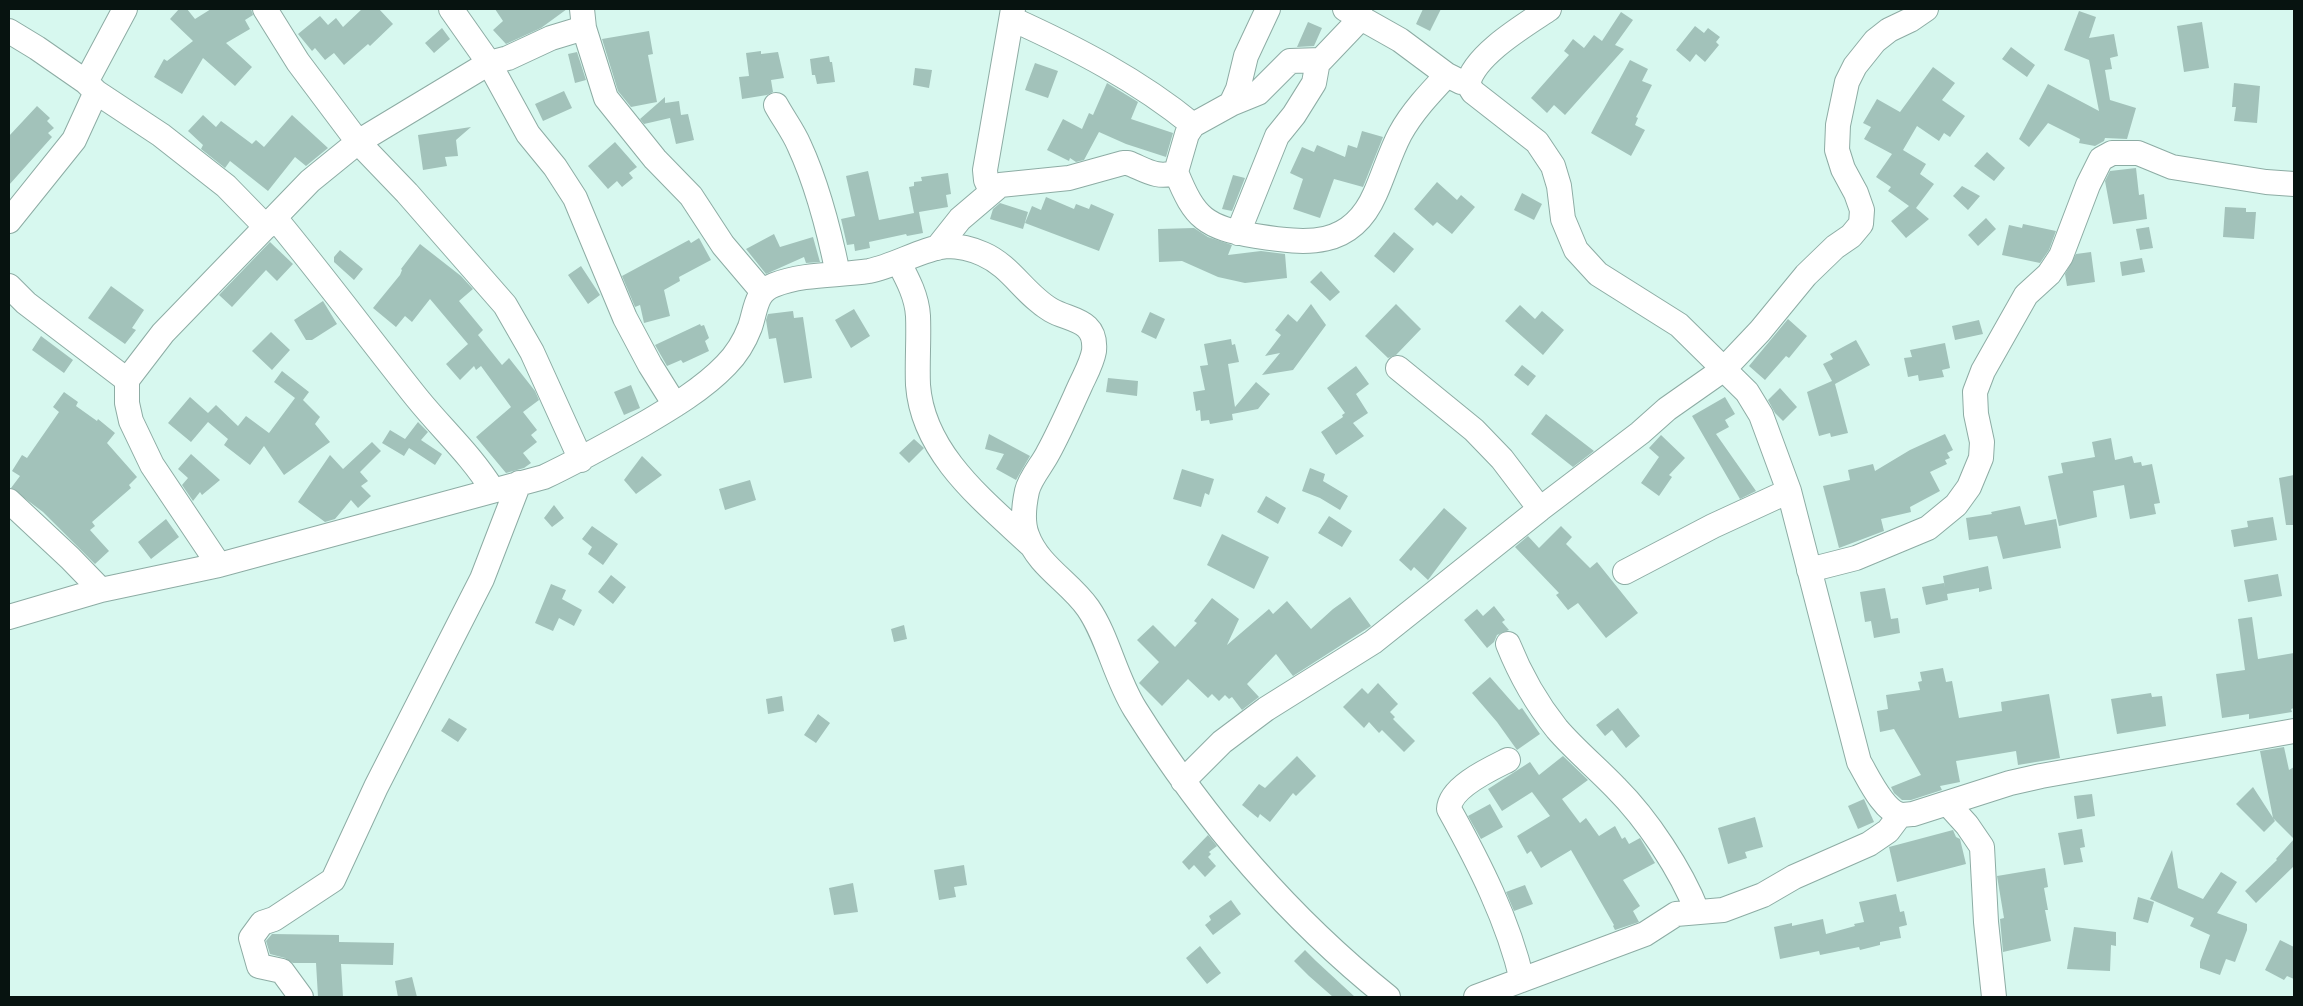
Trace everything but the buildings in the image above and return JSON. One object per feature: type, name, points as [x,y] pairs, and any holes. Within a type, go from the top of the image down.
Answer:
[{"type":"street","points":[[9,221],[74,140],[91,87],[125,9]]},
{"type":"street","points":[[265,9],[298,62],[358,142],[505,305],[532,352],[581,460]]},
{"type":"street","points":[[451,9],[488,63],[528,134],[555,167],[575,198],[625,318],[675,405]]},
{"type":"street","points":[[1231,104],[1238,89],[1246,56],[1268,9]]},
{"type":"street","points":[[1318,61],[1290,61],[1258,93],[1231,104],[1193,125],[1187,134],[1176,172],[1188,201],[1198,214],[1215,226],[1238,233],[1285,241],[1333,237],[1352,228],[1363,216],[1375,196],[1400,134],[1418,107],[1458,79],[1471,76],[1482,60],[1511,34],[1549,9]]},
{"type":"street","points":[[1183,781],[1222,742],[1266,709],[1373,642],[1540,508],[1640,433],[1667,409],[1724,369],[1760,331],[1806,275],[1835,247],[1851,236],[1861,224],[1862,210],[1856,193],[1843,169],[1837,150],[1838,125],[1847,82],[1855,66],[1875,40],[1926,9]]},
{"type":"street","points":[[1238,233],[1277,136],[1300,107],[1314,83],[1318,61],[1353,13],[1400,40],[1458,79],[1537,142],[1553,166],[1559,186],[1563,219],[1576,250],[1598,274],[1679,325],[1747,392],[1761,415],[1789,491],[1859,762],[1878,796],[1891,810],[1900,815],[1913,814],[2010,783],[2042,776],[2294,731]]},
{"type":"street","points":[[991,191],[986,180],[985,170],[1012,14],[1091,56],[1167,104],[1193,125]]},
{"type":"street","points":[[219,565],[152,465],[131,421],[127,403],[127,380],[162,333],[310,181],[358,142],[488,63],[508,58],[551,38],[583,18],[606,98],[654,159],[691,196],[723,245],[762,291]]},
{"type":"street","points":[[9,31],[160,135],[270,222],[329,283],[419,400],[479,467],[492,490]]},
{"type":"street","points":[[776,105],[798,144],[816,188],[831,240],[838,274]]},
{"type":"street","points":[[1809,570],[1856,558],[1928,528],[1956,505],[1969,486],[1981,458],[1982,442],[1976,414],[1976,392],[1983,371],[2026,295],[2049,274],[2061,256],[2088,185],[2102,159],[2112,153],[2138,153],[2172,167],[2266,182],[2294,184]]},
{"type":"street","points":[[937,248],[960,219],[1000,185],[1069,178],[1128,163],[1156,175],[1168,176],[1176,172]]},
{"type":"street","points":[[9,617],[101,590],[219,565],[544,477],[581,460],[675,405],[728,364],[749,330],[756,303],[762,291],[771,286],[809,275],[870,270],[900,263],[937,248],[962,247],[982,253],[998,262],[1038,302],[1055,312],[1086,325],[1093,337],[1094,352],[1088,370],[1047,454],[1027,488],[1024,513],[1025,530],[1032,547]]},
{"type":"street","points":[[900,263],[914,298],[918,316],[918,387],[925,414],[938,447],[956,472],[1032,547],[1055,573],[1075,590],[1096,620],[1118,680],[1183,781],[1230,841],[1343,960],[1388,997]]},
{"type":"street","points":[[9,286],[26,303],[127,380]]},
{"type":"street","points":[[1398,368],[1474,430],[1502,459],[1540,508]]},
{"type":"street","points":[[301,997],[282,970],[259,966],[251,938],[262,923],[282,914],[333,880],[376,786],[482,579],[519,484]]},
{"type":"street","points":[[1624,572],[1713,526],[1789,491]]},
{"type":"street","points":[[9,500],[101,590]]},
{"type":"street","points":[[1508,644],[1518,669],[1541,707],[1571,744],[1633,806],[1672,863],[1688,890],[1697,911]]},
{"type":"street","points":[[1508,760],[1484,772],[1454,794],[1449,802],[1449,809],[1503,918],[1515,950],[1522,980]]},
{"type":"street","points":[[1948,804],[1982,847],[1986,922],[1994,997]]},
{"type":"street","points":[[1476,997],[1645,934],[1676,914],[1722,910],[1763,895],[1794,877],[1869,844],[1888,831],[1900,815]]}]
